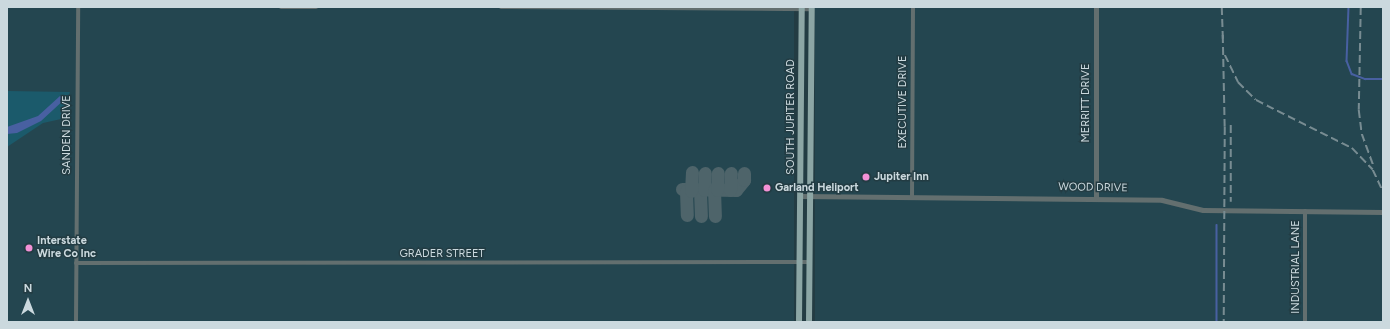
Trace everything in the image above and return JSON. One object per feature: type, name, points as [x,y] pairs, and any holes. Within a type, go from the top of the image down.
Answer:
[{"type":"main road","name":"SOUTH JUPITER ROAD","points":[[799,322],[798,262],[801,196],[802,8]]},
{"type":"main road","name":"SOUTH JUPITER ROAD","points":[[808,322],[811,196],[812,8]]},
{"type":"street","name":"SANDEN DRIVE","points":[[76,322],[78,7]]},
{"type":"street","points":[[281,7],[316,7]]},
{"type":"street","points":[[501,7],[812,8]]},
{"type":"street","name":"EXECUTIVE DRIVE","points":[[912,7],[912,197]]},
{"type":"street","name":"MERRITT DRIVE","points":[[1096,7],[1096,198]]},
{"type":"street","name":"WOOD DRIVE","points":[[801,196],[1096,198],[1162,200],[1203,210],[1383,212]]},
{"type":"street","name":"INDUSTRIAL LANE","points":[[1305,211],[1305,322]]},
{"type":"street","name":"GRADER STREET","points":[[76,263],[809,262]]},
{"type":"shaded area","points":[[7,7],[794,7],[794,322],[7,322]]},
{"type":"shaded area","points":[[815,7],[1383,7],[1383,322],[815,322]]},
{"type":"shaded area","points":[[7,91],[70,92],[61,119],[43,123],[7,147]]},
{"type":"water","points":[[66,95],[66,98],[41,121],[17,133],[7,134],[7,127],[38,116],[60,96]]},
{"type":"waterway","points":[[1349,7],[1347,61],[1352,74],[1365,79],[1383,79]]},
{"type":"waterway","points":[[1217,225],[1217,322]]},
{"type":"taxiway","points":[[691,191],[692,172]]},
{"type":"taxiway","points":[[704,190],[705,173]]},
{"type":"taxiway","points":[[717,190],[718,173]]},
{"type":"taxiway","points":[[730,190],[731,173]]},
{"type":"taxiway","points":[[682,189],[736,190],[744,180],[744,173]]},
{"type":"taxiway","points":[[700,190],[701,216]]},
{"type":"taxiway","points":[[714,190],[715,216]]},
{"type":"taxiway","points":[[686,191],[687,215]]},
{"type":"railway","points":[[1222,7],[1223,39]]},
{"type":"railway","points":[[1361,7],[1359,110],[1362,134],[1373,165]]},
{"type":"railway","points":[[1223,35],[1225,127],[1224,322]]},
{"type":"railway","points":[[1225,55],[1238,82],[1256,100],[1352,148],[1373,170],[1383,191]]},
{"type":"railway","points":[[1231,125],[1231,202]]},
{"type":"place","name":"Jupiter Inn","points":[[866,177]]},
{"type":"place","name":"Garland Heliport","points":[[767,188]]},
{"type":"place","name":"Interstate Wire Co Inc","points":[[29,248]]}]
